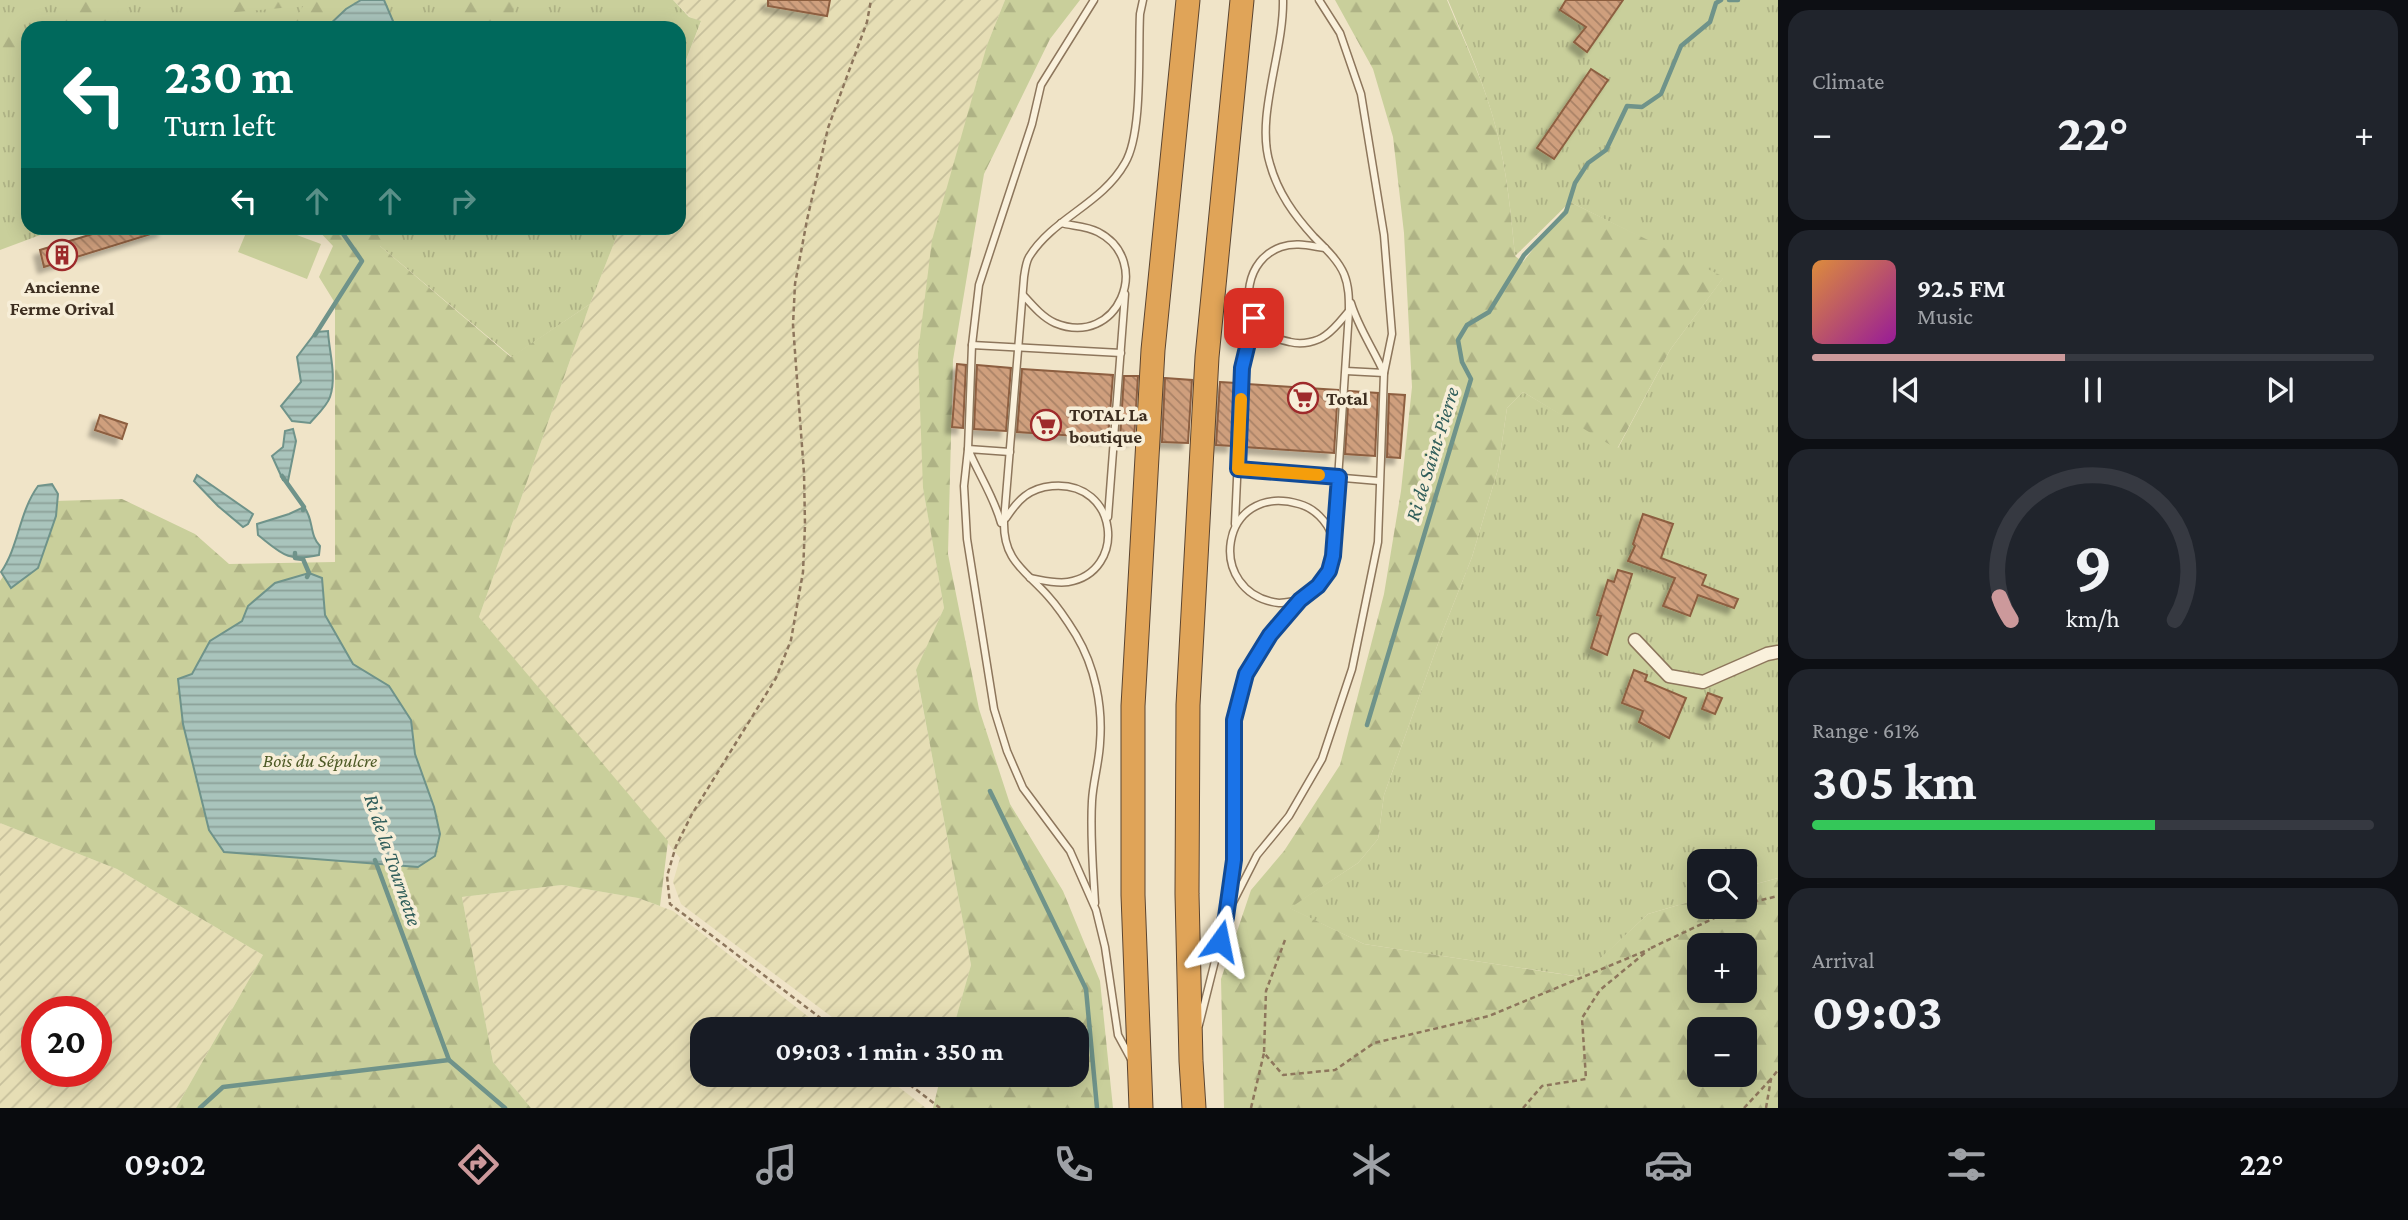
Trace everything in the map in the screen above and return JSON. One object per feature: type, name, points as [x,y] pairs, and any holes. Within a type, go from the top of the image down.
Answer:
[{"type":"highway","points":[[1140,1108],[1133,895],[1133,706],[1153,351],[1188,0]]},
{"type":"highway","points":[[1194,1108],[1187,894],[1188,705],[1207,356],[1242,0]]},
{"type":"street","points":[[1635,640],[1669,676],[1703,682],[1767,654],[1778,652]]},
{"type":"lane","points":[[1094,0],[1041,85],[1032,124],[979,285],[972,345],[964,486],[967,539],[994,709],[1007,751],[1023,788],[1070,851],[1096,910]]},
{"type":"lane","points":[[1004,531],[1028,259],[1042,240],[1090,203],[1126,162],[1135,134],[1140,14],[1143,0]]},
{"type":"lane","points":[[1283,0],[1283,22],[1264,129],[1269,162],[1280,192],[1297,218],[1325,248],[1344,275],[1356,320],[1369,340],[1384,373]]},
{"type":"lane","points":[[1226,917],[1256,855],[1289,816],[1322,759],[1352,669],[1378,542],[1384,373],[1392,334],[1384,235],[1361,94],[1340,33],[1319,0]]},
{"type":"lane","points":[[1028,577],[1049,582],[1068,582],[1085,576],[1102,559],[1109,539],[1126,273],[1113,243],[1097,231],[1061,223]]},
{"type":"lane","points":[[1325,248],[1296,244],[1280,247],[1265,256],[1255,268],[1248,290],[1254,318],[1265,332],[1275,338],[1297,344],[1314,341],[1326,335],[1349,311]]},
{"type":"lane","points":[[1023,295],[1054,323],[1080,327],[1101,322],[1115,311],[1125,291]]},
{"type":"lane","points":[[1191,1061],[1226,917],[1234,860],[1234,720],[1246,674],[1270,635],[1300,600],[1318,586],[1329,571],[1333,556],[1346,372],[1348,291]]},
{"type":"lane","points":[[1254,318],[1242,368],[1235,524],[1229,545],[1233,570],[1243,586],[1260,596],[1279,603],[1300,600]]},
{"type":"lane","points":[[972,345],[1121,353]]},
{"type":"lane","points":[[1346,372],[1384,373]]},
{"type":"lane","points":[[968,449],[1010,452]]},
{"type":"lane","points":[[968,449],[979,477],[995,501],[1009,551],[1017,565],[1048,595],[1076,635],[1092,670],[1099,705],[1100,742],[1091,827],[1096,910],[1105,947],[1118,1035],[1138,1071]]},
{"type":"lane","points":[[1238,469],[1379,481]]},
{"type":"lane","points":[[1004,521],[1015,504],[1026,494],[1040,487],[1060,485],[1085,491],[1098,502],[1108,522]]},
{"type":"lane","points":[[1235,524],[1246,512],[1264,502],[1284,500],[1305,506],[1318,516],[1329,526],[1333,538]]},
{"type":"path","points":[[819,1017],[670,904],[667,876],[676,846],[692,814],[776,678],[791,640],[803,572],[805,525],[804,473],[793,325],[795,284],[828,128],[867,22],[871,0]]},
{"type":"path","points":[[1757,901],[1778,896]]},
{"type":"path","points":[[1264,1053],[1283,1075],[1335,1070],[1374,1043],[1489,1016],[1650,949],[1713,919]]},
{"type":"path","points":[[1251,1108],[1264,1053],[1266,991],[1285,940]]},
{"type":"path","points":[[1523,1108],[1542,1086],[1586,1079],[1582,1018],[1600,990],[1650,949]]},
{"type":"path","points":[[1744,1108],[1778,1070]]},
{"type":"path","points":[[1766,1108],[1771,1079]]},
{"type":"path","points":[[913,1087],[940,1108]]},
{"type":"shaded area","points":[[673,0],[1005,0],[987,45],[923,488],[944,608],[916,671],[971,965],[956,1017],[832,1017],[681,904],[673,882],[680,858],[479,617],[590,304],[617,235],[686,235],[686,60],[701,22],[690,17]]},
{"type":"shaded area","points":[[0,823],[117,869],[263,955],[176,1108],[0,1108]]},
{"type":"shaded area","points":[[562,885],[638,898],[673,911],[809,1017],[690,1017],[690,1087],[899,1087],[926,1108],[531,1108],[493,1062],[462,897]]},
{"type":"green space","points":[[0,0],[673,0],[689,17],[701,21],[686,60],[686,21],[21,21],[21,235],[40,235],[0,250]]},
{"type":"green space","points":[[72,0],[119,0],[117,21],[56,21],[70,11]]},
{"type":"green space","points":[[202,0],[361,0],[333,21],[295,21],[303,6],[214,14]]},
{"type":"green space","points":[[463,0],[517,0],[509,21],[455,21]]},
{"type":"green space","points":[[1005,0],[1080,0],[1050,39],[984,174],[953,360],[948,554],[979,709],[1010,804],[1063,891],[1100,981],[1113,1108],[933,1108],[938,1087],[1089,1087],[1089,1017],[956,1017],[971,965],[916,670],[944,608],[923,488],[918,353],[932,240],[987,45]]},
{"type":"green space","points":[[1335,0],[1447,0],[1481,81],[1497,132],[1506,178],[1515,256],[1523,262],[1570,202],[1724,277],[1670,350],[1617,449],[1523,392],[1507,408],[1498,469],[1472,557],[1384,795],[1378,839],[1358,863],[1290,908],[1364,944],[1580,977],[1648,914],[1687,903],[1687,919],[1757,919],[1757,884],[1778,878],[1778,1108],[1224,1108],[1221,979],[1251,890],[1284,851],[1340,765],[1384,594],[1401,491],[1412,387],[1404,233],[1393,137],[1373,69]]},
{"type":"green space","points":[[1448,0],[1778,0],[1778,878],[1757,884],[1757,849],[1687,849],[1687,903],[1648,914],[1581,977],[1364,944],[1289,908],[1358,863],[1378,839],[1384,795],[1472,557],[1498,469],[1507,408],[1523,392],[1618,448],[1670,350],[1723,278],[1570,202],[1515,256],[1506,178],[1497,132],[1469,49]]},
{"type":"green space","points":[[0,28],[21,30],[21,65],[0,60]]},
{"type":"green space","points":[[245,235],[297,235],[321,244],[307,279],[238,252]]},
{"type":"green space","name":"Bois du Sépulcre","points":[[323,235],[389,235],[380,246],[511,357],[590,304],[479,617],[668,841],[660,906],[638,898],[562,885],[462,897],[493,1062],[531,1108],[176,1108],[263,955],[117,869],[0,823],[0,581],[54,501],[122,499],[195,534],[229,564],[335,562],[335,303],[319,277],[333,246]]},
{"type":"green space","points":[[359,235],[617,235],[590,304],[512,357],[380,246]]},
{"type":"water","points":[[361,0],[384,0],[393,21],[333,21]]},
{"type":"water","points":[[328,331],[333,372],[330,397],[310,423],[292,421],[281,406],[301,382],[297,357],[316,332]]},
{"type":"water","points":[[293,429],[296,441],[288,481],[283,480],[272,456],[283,447],[285,431]]},
{"type":"water","points":[[197,475],[253,514],[248,524],[243,527],[218,506],[194,481]]},
{"type":"water","points":[[52,484],[58,494],[56,516],[38,568],[11,588],[1,572],[12,551],[32,496],[38,486]]},
{"type":"water","points":[[304,507],[314,537],[320,546],[319,555],[292,557],[258,535],[257,524]]},
{"type":"water","points":[[309,573],[322,578],[325,615],[353,664],[389,686],[411,720],[415,754],[434,807],[440,834],[435,856],[418,867],[224,852],[209,830],[183,724],[178,679],[192,674],[210,641],[242,621],[248,606],[275,583]]},
{"type":"building","points":[[768,0],[830,0],[827,16],[768,6]]},
{"type":"building","points":[[1566,0],[1623,0],[1587,52],[1574,42],[1586,27],[1560,10]]},
{"type":"building","points":[[1591,69],[1608,80],[1554,159],[1537,148]]},
{"type":"building","name":"Ancienne Ferme Orival","points":[[89,235],[148,235],[44,267],[40,250]]},
{"type":"building","points":[[957,364],[966,365],[963,428],[952,427]]},
{"type":"building","points":[[977,365],[1011,368],[1006,431],[974,429]]},
{"type":"building","points":[[1022,369],[1113,375],[1108,438],[1017,432]]},
{"type":"building","points":[[1124,376],[1138,376],[1134,440],[1120,439]]},
{"type":"building","points":[[1165,378],[1192,380],[1188,443],[1162,442]]},
{"type":"building","points":[[1220,382],[1236,383],[1233,446],[1216,445]]},
{"type":"building","points":[[1247,384],[1338,390],[1334,453],[1244,447]]},
{"type":"building","points":[[1349,391],[1378,393],[1375,456],[1345,454]]},
{"type":"building","points":[[1389,394],[1405,395],[1400,458],[1387,457]]},
{"type":"building","points":[[100,415],[127,424],[122,439],[95,430]]},
{"type":"building","points":[[1643,514],[1673,524],[1661,558],[1706,575],[1702,585],[1738,599],[1734,608],[1698,595],[1690,616],[1663,606],[1675,578],[1628,561],[1635,546],[1633,544]]},
{"type":"building","points":[[1618,570],[1632,574],[1607,655],[1591,648],[1601,616],[1597,615],[1608,580],[1614,582]]},
{"type":"building","points":[[1634,670],[1647,675],[1645,681],[1686,698],[1669,738],[1639,722],[1643,711],[1622,703]]},
{"type":"building","points":[[1708,693],[1722,698],[1715,714],[1702,709]]},
{"type":"waterway","name":"Ri de Saint-Pierre","points":[[1367,725],[1471,379],[1462,362],[1458,340],[1467,325],[1489,312],[1524,255],[1566,212],[1575,183],[1588,163],[1606,150],[1627,106],[1642,107],[1661,94],[1681,46],[1710,22],[1716,3],[1721,0]]},
{"type":"waterway","name":"Ri de Saint-Pierre","points":[[1729,0],[1738,0]]},
{"type":"waterway","name":"Ri de la Tournette","points":[[315,335],[362,261],[344,235]]},
{"type":"waterway","name":"Ri de la Tournette","points":[[282,476],[304,507],[303,510]]},
{"type":"waterway","name":"Ri de la Tournette","points":[[295,553],[295,558],[303,559],[309,573],[307,577]]},
{"type":"waterway","points":[[990,791],[1086,989],[1097,1108]]},
{"type":"waterway","name":"Ri de la Tournette","points":[[375,860],[449,1060],[505,1108]]},
{"type":"waterway","points":[[200,1108],[223,1087],[449,1060]]},
{"type":"slow traffic","points":[[1241,399],[1238,469],[1319,475]]},
{"type":"place","name":"Ancienne Ferme Orival","points":[[62,255]]},
{"type":"place","name":"Total","points":[[1303,398]]},
{"type":"place","name":"TOTAL La boutique","points":[[1046,425]]},
{"type":"route","points":[[1220,941],[1234,860],[1234,720],[1246,674],[1270,635],[1329,571],[1333,556],[1339,477],[1238,469],[1242,368],[1254,318]]}]
